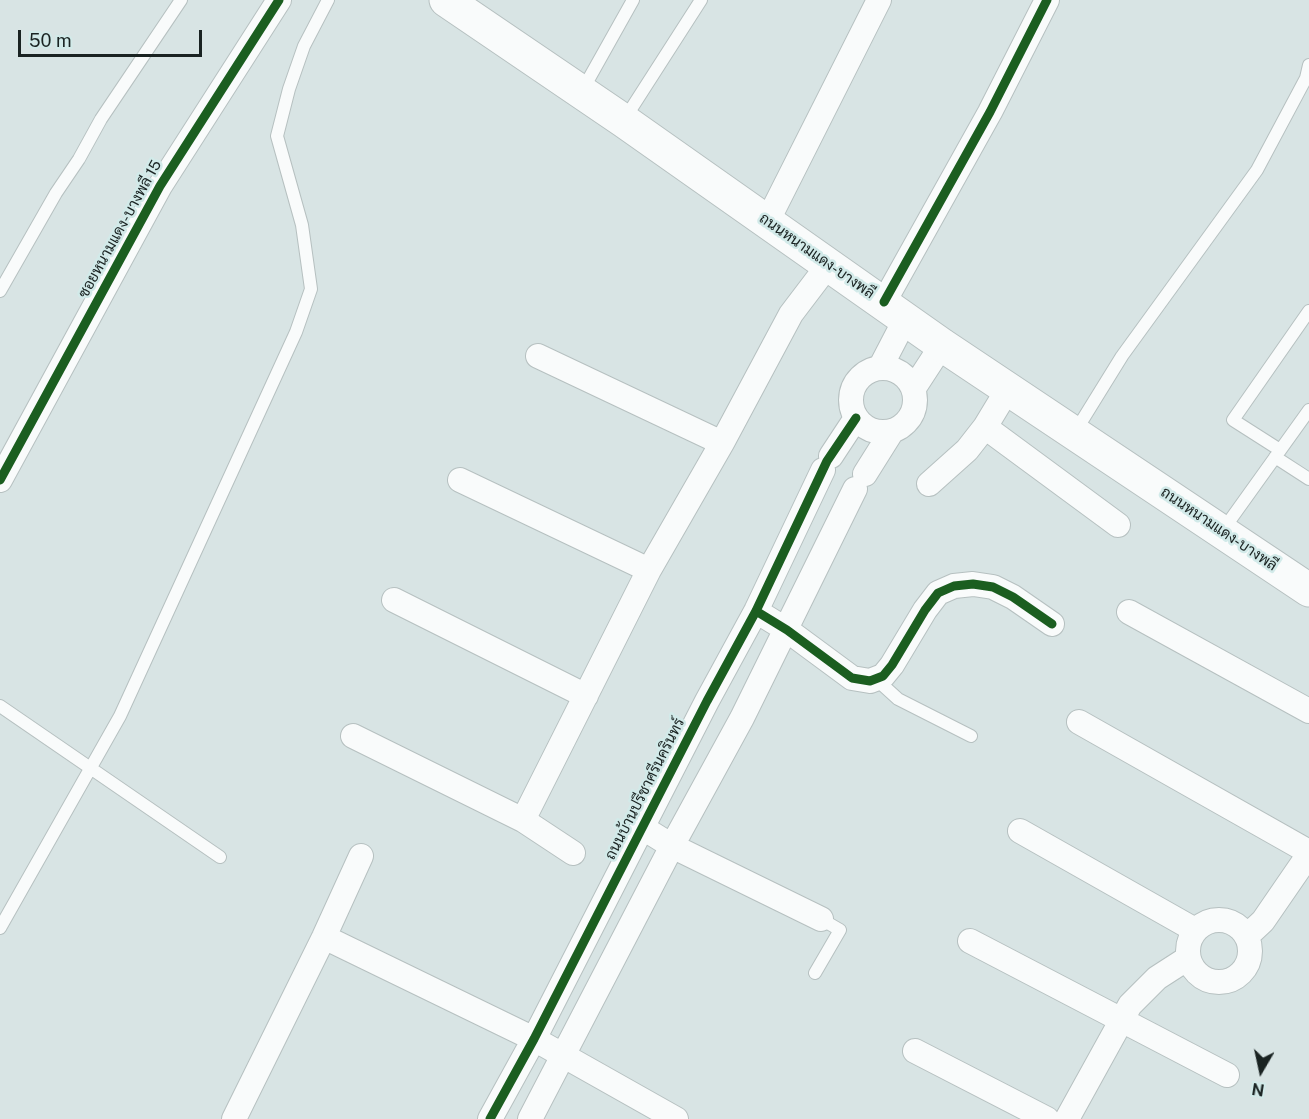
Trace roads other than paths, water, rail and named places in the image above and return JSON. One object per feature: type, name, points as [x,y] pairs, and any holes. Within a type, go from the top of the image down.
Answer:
[{"type":"main road","name":"ถนนหนามแดง-บางพลี","points":[[446,0],[624,121],[942,345],[1309,590]]},
{"type":"street","name":"ซอยหนามแดง-บางพลี 15","points":[[0,480],[160,186],[279,0]]},
{"type":"street","points":[[767,222],[879,0]]},
{"type":"street","points":[[880,368],[895,310],[990,112],[1047,0]]},
{"type":"street","points":[[523,820],[649,570],[722,443],[791,314],[829,264]]},
{"type":"street","points":[[914,388],[942,345]]},
{"type":"street","points":[[538,356],[722,443]]},
{"type":"street","points":[[880,368],[896,370],[904,375],[914,388],[916,399],[914,410],[902,427],[881,433],[870,430],[856,418],[851,406],[854,385],[869,370],[880,368]]},
{"type":"street","points":[[929,484],[967,450],[985,427],[1008,389]]},
{"type":"street","name":"ถนนบ้านปรีชาศรีนครินทร์","points":[[490,1119],[534,1039],[707,701],[756,611],[827,463],[856,418]]},
{"type":"street","points":[[985,427],[1118,525]]},
{"type":"street","points":[[530,1119],[565,1056],[672,846],[742,718],[860,482],[892,431]]},
{"type":"street","points":[[460,480],[649,570]]},
{"type":"street","points":[[756,611],[787,630],[852,678],[870,681],[883,676],[892,665],[925,610],[938,593],[954,586],[973,584],[993,587],[1013,597],[1052,624]]},
{"type":"street","points":[[394,600],[586,696]]},
{"type":"street","points":[[1129,612],[1309,711]]},
{"type":"street","points":[[1079,722],[1309,853],[1263,921],[1247,936]]},
{"type":"street","points":[[353,736],[523,820],[573,853]]},
{"type":"street","points":[[643,828],[672,846],[821,919]]},
{"type":"street","points":[[1020,831],[1196,930]]},
{"type":"street","points":[[234,1119],[324,937],[361,856]]},
{"type":"street","points":[[1223,920],[1237,925],[1247,936],[1251,951],[1247,966],[1237,977],[1223,982],[1208,980],[1195,971],[1188,958],[1188,943],[1196,930],[1208,921],[1223,920]]},
{"type":"street","points":[[324,937],[534,1039],[676,1119]]},
{"type":"street","points":[[970,941],[1227,1075]]},
{"type":"street","points":[[1067,1119],[1130,1005],[1146,987],[1188,958]]},
{"type":"street","points":[[915,1051],[1047,1119]]},
{"type":"lane","points":[[0,291],[101,119],[181,0]]},
{"type":"lane","points":[[0,928],[125,706],[296,332],[311,289],[302,225],[277,136],[289,89],[304,46],[328,0]]},
{"type":"lane","points":[[581,92],[633,0]]},
{"type":"lane","points":[[624,121],[701,0]]},
{"type":"lane","points":[[1074,433],[1122,356],[1257,170],[1306,78],[1309,65]]},
{"type":"lane","points":[[1309,311],[1233,420],[1309,479]]},
{"type":"lane","points":[[1222,531],[1309,410]]},
{"type":"lane","points":[[876,679],[898,699],[971,736]]},
{"type":"lane","points":[[0,706],[220,857]]},
{"type":"lane","points":[[815,973],[840,930],[821,919]]}]
